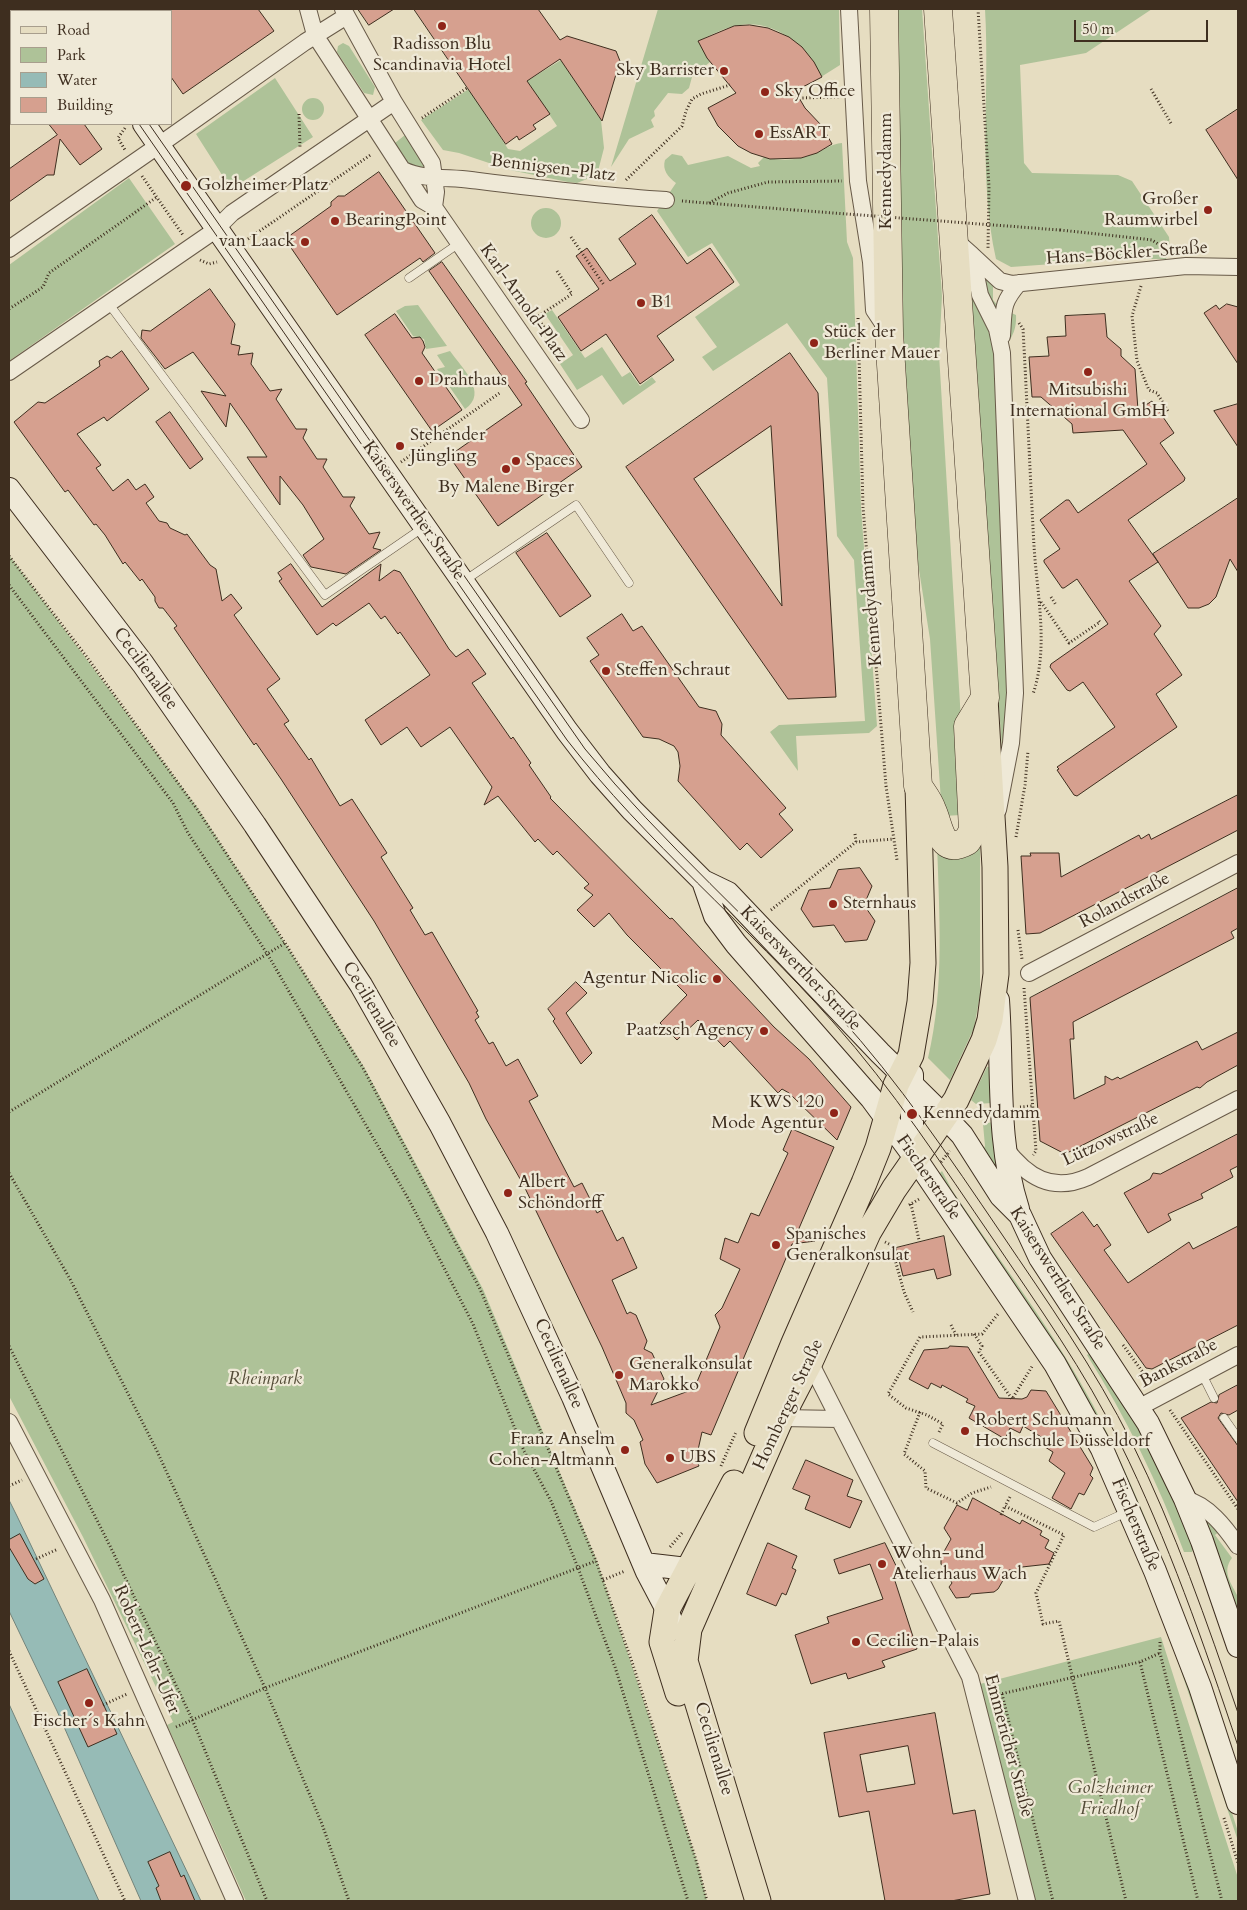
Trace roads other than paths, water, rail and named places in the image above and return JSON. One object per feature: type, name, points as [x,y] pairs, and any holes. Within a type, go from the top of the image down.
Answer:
[{"type":"highway","name":"Kennedydamm","points":[[884,9],[889,333],[918,786]]},
{"type":"highway","points":[[918,786],[932,809],[944,841],[956,846],[972,837],[968,726],[986,698],[963,247],[938,9]]},
{"type":"main road","points":[[945,1117],[974,1065],[984,1040],[990,1020],[996,974],[993,831],[986,698]]},
{"type":"main road","name":"Kennedydamm","points":[[908,1071],[920,1002],[923,963],[918,786]]},
{"type":"main road","name":"Homberger Straße","points":[[662,1642],[667,1610],[687,1569],[726,1502],[756,1436],[794,1343],[864,1183],[886,1119],[908,1071]]},
{"type":"main road","name":"Homberger Straße","points":[[685,1661],[691,1620],[781,1418],[810,1362],[868,1233],[927,1162],[945,1117]]},
{"type":"main road","name":"Cecilienallee","points":[[662,1642],[742,1901]]},
{"type":"main road","name":"Cecilienallee","points":[[685,1661],[758,1901]]},
{"type":"street","name":"Karl-Arnold-Platz","points":[[308,9],[316,35],[422,200],[434,207],[581,420]]},
{"type":"street","name":"Kennedydamm","points":[[849,9],[854,97],[854,181],[871,262],[874,310],[889,333]]},
{"type":"street","points":[[9,248],[160,146],[344,13],[394,102],[432,162],[435,177],[434,207]]},
{"type":"street","points":[[9,372],[191,247],[218,228],[232,213],[394,102]]},
{"type":"street","name":"Kaiserswerther Straße","points":[[136,125],[160,146],[218,228],[227,260],[386,472],[556,717],[600,774],[703,881],[728,893],[908,1071],[962,1136],[1001,1196],[1020,1214],[1040,1258],[1148,1423],[1185,1499]]},
{"type":"street","points":[[403,170],[423,177],[435,177]]},
{"type":"street","name":"Bennigsen-Platz","points":[[435,177],[606,197],[666,200]]},
{"type":"street","points":[[963,247],[980,295],[997,329],[1002,353]]},
{"type":"street","name":"Hans-Böckler-Straße","points":[[963,247],[1000,281],[1012,284],[1146,269],[1186,266],[1238,267]]},
{"type":"street","points":[[993,831],[1011,743],[1015,693],[1002,353],[1004,305],[1006,298],[1019,283]]},
{"type":"street","name":"Cecilienallee","points":[[9,489],[143,664],[255,825],[361,985],[440,1124],[497,1233],[574,1397],[639,1569],[662,1642]]},
{"type":"street","name":"Rolandstraße","points":[[1025,973],[1238,863]]},
{"type":"street","name":"Kaiserswerther Straße","points":[[703,881],[715,916],[736,944],[856,1080],[886,1119]]},
{"type":"street","points":[[996,974],[1005,1148],[1010,1180],[1020,1214]]},
{"type":"street","points":[[908,1071],[912,1138],[927,1162]]},
{"type":"street","name":"Lützowstraße","points":[[1005,1148],[1023,1168],[1039,1179],[1049,1183],[1069,1184],[1088,1177],[1238,1099]]},
{"type":"street","name":"Fischerstraße","points":[[886,1119],[927,1162],[1055,1364],[1102,1448],[1130,1511],[1200,1687],[1238,1803]]},
{"type":"street","name":"Bankstraße","points":[[1138,1408],[1238,1355]]},
{"type":"street","name":"Emmericher Straße","points":[[810,1362],[970,1677],[1027,1901]]},
{"type":"street","points":[[781,1418],[839,1419]]},
{"type":"street","name":"Robert-Lehr-Ufer","points":[[9,1422],[102,1600],[235,1901]]},
{"type":"street","points":[[1185,1499],[1195,1502],[1212,1515],[1238,1546]]},
{"type":"street","points":[[1185,1499],[1202,1541],[1238,1646]]},
{"type":"street","points":[[639,1569],[687,1569]]},
{"type":"street","name":"Cecilienallee","points":[[639,1569],[667,1610],[685,1661]]},
{"type":"lane","points":[[409,278],[458,244]]},
{"type":"lane","points":[[109,304],[325,595],[424,527]]},
{"type":"lane","points":[[463,582],[576,505],[629,584]]},
{"type":"lane","points":[[1202,1374],[1214,1398]]},
{"type":"lane","points":[[1224,1418],[1238,1438]]},
{"type":"lane","points":[[933,1444],[1094,1527],[1130,1511]]},
{"type":"water","points":[[9,1500],[201,1901],[141,1901],[57,1711],[9,1611]]},
{"type":"water","points":[[9,1704],[99,1901],[9,1901]]},
{"type":"tram line","points":[[140,125],[567,740],[630,813],[800,986],[855,1048],[916,1128],[1027,1289],[1092,1390],[1120,1443],[1154,1517],[1184,1593],[1238,1746]]},
{"type":"tram line","points":[[150,125],[585,749],[646,818],[775,948],[838,1015],[903,1094],[963,1177],[1070,1336],[1132,1443],[1176,1543],[1238,1713]]},
{"type":"place","name":"Radisson Blu Scandinavia Hotel","points":[[442,26]]},
{"type":"place","name":"Sky Barrister","points":[[724,71]]},
{"type":"place","name":"Sky Office","points":[[765,92]]},
{"type":"place","name":"EssART","points":[[759,134]]},
{"type":"place","name":"Golzheimer Platz","points":[[186,186]]},
{"type":"place","name":"Großer Raumwirbel","points":[[1208,210]]},
{"type":"place","name":"BearingPoint","points":[[335,221]]},
{"type":"place","name":"van Laack","points":[[305,242]]},
{"type":"place","name":"B1","points":[[641,303]]},
{"type":"place","name":"Stück der Berliner Mauer","points":[[814,343]]},
{"type":"place","name":"Mitsubishi International GmbH","points":[[1088,372]]},
{"type":"place","name":"Drahthaus","points":[[419,381]]},
{"type":"place","name":"Stehender Jüngling","points":[[400,446]]},
{"type":"place","name":"Spaces","points":[[516,461]]},
{"type":"place","name":"By Malene Birger","points":[[506,469]]},
{"type":"place","name":"Steffen Schraut","points":[[606,671]]},
{"type":"place","name":"Sternhaus","points":[[833,904]]},
{"type":"place","name":"Agentur Nicolic","points":[[717,979]]},
{"type":"place","name":"Paatzsch Agency","points":[[764,1031]]},
{"type":"place","name":"KWS 120 Mode Agentur","points":[[834,1113]]},
{"type":"place","name":"Kennedydamm","points":[[912,1114]]},
{"type":"place","name":"Albert Schöndorff","points":[[508,1193]]},
{"type":"place","name":"Spanisches Generalkonsulat","points":[[776,1245]]},
{"type":"place","name":"Generalkonsulat Marokko","points":[[619,1375]]},
{"type":"place","name":"Robert Schumann Hochschule Düsseldorf","points":[[965,1431]]},
{"type":"place","name":"Franz Anselm Cohen-Altmann","points":[[625,1450]]},
{"type":"place","name":"UBS","points":[[670,1458]]},
{"type":"place","name":"Wohn- und Atelierhaus Wach","points":[[882,1564]]},
{"type":"place","name":"Cecilien-Palais","points":[[856,1642]]},
{"type":"place","name":"Fischer´s Kahn","points":[[89,1703]]},
{"type":"park label","name":"Rheinpark","points":[[265,1380]]},
{"type":"park label","name":"Golzheimer Friedhof","points":[[1110,1799]]}]
